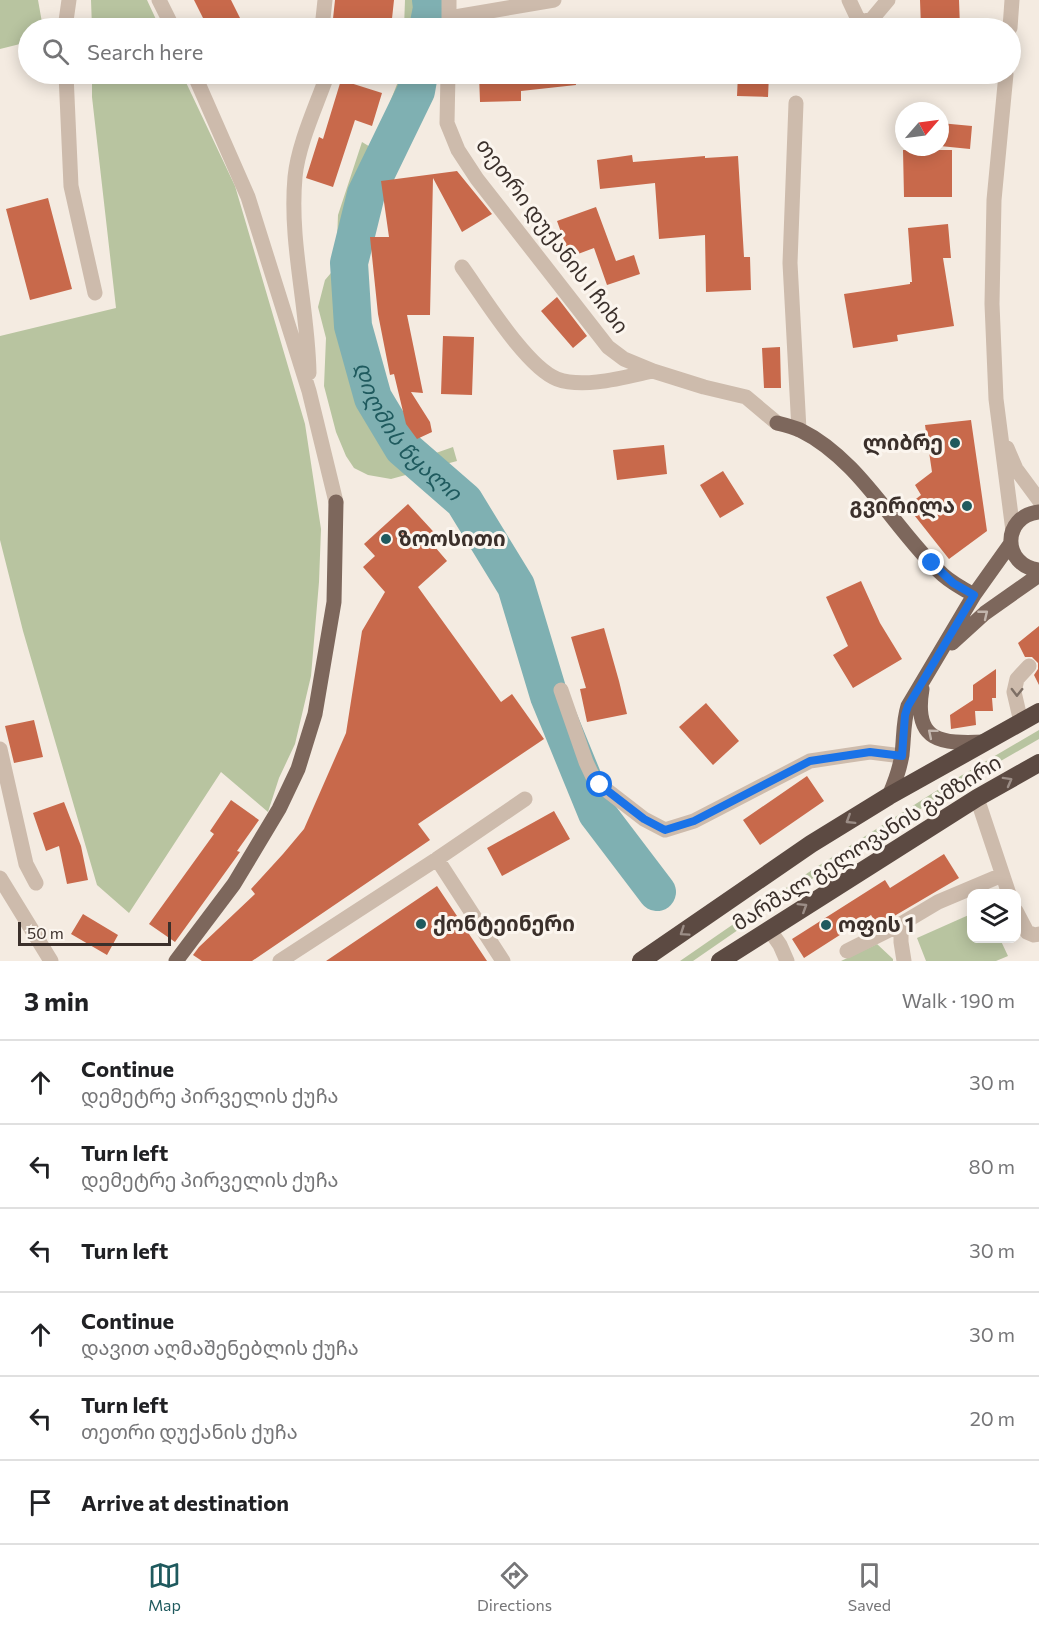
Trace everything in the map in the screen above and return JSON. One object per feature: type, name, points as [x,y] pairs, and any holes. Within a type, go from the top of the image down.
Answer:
[{"type":"highway","name":"მარშალ გელოვანის გამზირი","points":[[641,961],[811,844],[889,796],[1039,712]]},
{"type":"highway","name":"მარშალ გელოვანის გამზირი","points":[[720,961],[977,798],[1039,764]]},
{"type":"main road","points":[[777,423],[799,430],[827,447],[846,464],[932,563],[953,583],[974,595]]},
{"type":"main road","points":[[176,961],[234,884],[279,809],[297,769],[315,714],[334,602],[336,502]]},
{"type":"main road","points":[[889,796],[902,756],[905,715],[908,706],[974,595],[1012,537],[1017,523],[1024,516],[1039,512]]},
{"type":"main road","points":[[1012,537],[1013,553],[1019,561],[1026,567],[1039,570]]},
{"type":"main road","points":[[940,653],[985,613],[1039,575]]},
{"type":"main road","points":[[923,683],[919,706],[920,716],[929,732],[943,741],[985,742]]},
{"type":"street","points":[[66,18],[69,0]]},
{"type":"street","points":[[159,0],[168,18]]},
{"type":"street","points":[[323,18],[325,0]]},
{"type":"street","points":[[449,0],[449,18]]},
{"type":"street","points":[[472,18],[554,0]]},
{"type":"street","points":[[849,0],[858,18]]},
{"type":"street","points":[[873,18],[888,0]]},
{"type":"street","points":[[1011,18],[1012,0]]},
{"type":"street","points":[[66,84],[71,186],[95,293]]},
{"type":"street","points":[[198,84],[248,197],[309,391],[336,502]]},
{"type":"street","points":[[309,391],[307,328],[298,274],[293,217],[295,175],[306,132],[324,84]]},
{"type":"street","name":"თეთრი დუქანის I ჩიხი","points":[[448,84],[447,123],[458,150],[477,179],[608,347],[624,359],[653,371],[746,397],[777,423]]},
{"type":"street","points":[[1005,84],[994,200],[992,304],[993,359],[1012,537]]},
{"type":"street","points":[[796,103],[790,263],[799,430]]},
{"type":"street","points":[[462,267],[517,343],[539,369],[558,379],[579,383],[653,371]]},
{"type":"street","points":[[1001,438],[1017,469],[1039,500]]},
{"type":"street","points":[[1021,722],[1014,692],[1017,679],[1029,666]]},
{"type":"street","points":[[561,690],[593,777],[644,819],[665,830],[694,821],[810,761],[870,752],[902,756]]},
{"type":"street","points":[[0,749],[26,864],[36,883]]},
{"type":"street","points":[[977,798],[1008,889]]},
{"type":"street","points":[[280,961],[525,799]]},
{"type":"street","points":[[437,859],[503,961]]},
{"type":"street","points":[[847,951],[901,924],[938,902],[1002,875]]},
{"type":"street","points":[[0,878],[51,961]]},
{"type":"street","points":[[1021,919],[1027,932],[1034,935],[1039,934]]},
{"type":"street","points":[[901,924],[904,961]]},
{"type":"street","points":[[761,934],[780,945],[787,961]]},
{"type":"green space","points":[[0,0],[38,0],[41,18],[18,18],[18,44],[0,49]]},
{"type":"green space","points":[[91,0],[147,0],[155,18],[92,18]]},
{"type":"green space","points":[[405,0],[443,0],[442,18],[404,18]]},
{"type":"green space","points":[[92,84],[187,84],[235,186],[305,424],[321,529],[311,676],[295,744],[279,778],[268,812],[221,772],[129,913],[97,885],[23,631],[0,540],[0,336],[116,308]]},
{"type":"green space","points":[[397,84],[427,84],[424,95],[384,173],[373,201],[375,215],[363,238],[371,364],[393,410],[420,449],[433,454],[453,447],[457,461],[391,479],[368,475],[354,468],[346,456],[336,432],[324,386],[326,338],[318,307],[325,280],[336,267],[338,215],[362,142],[372,148]]},
{"type":"green space","points":[[1039,730],[1039,739],[952,789],[835,863],[693,961],[680,961],[812,870],[947,784]]},
{"type":"green space","points":[[967,916],[967,943],[1002,943],[1008,956],[996,961],[926,961],[917,938]]},
{"type":"green space","points":[[877,944],[893,961],[841,961]]},
{"type":"building","points":[[194,0],[231,0],[240,18],[203,18]]},
{"type":"building","points":[[335,0],[394,0],[392,18],[333,18]]},
{"type":"building","points":[[920,0],[959,0],[960,18],[921,18]]},
{"type":"building","points":[[340,84],[354,84],[382,93],[372,126],[355,120],[333,187],[306,178],[319,137],[323,139]]},
{"type":"building","points":[[479,84],[576,84],[521,91],[521,101],[480,102]]},
{"type":"building","points":[[738,84],[769,84],[768,97],[737,96]]},
{"type":"building","points":[[949,124],[972,126],[970,149],[949,147]]},
{"type":"building","points":[[949,150],[952,150],[952,197],[904,197],[903,156],[949,156]]},
{"type":"building","points":[[632,155],[633,162],[705,156],[705,158],[738,156],[744,257],[750,257],[751,290],[706,292],[705,235],[659,239],[655,183],[600,189],[597,160]]},
{"type":"building","points":[[457,171],[492,214],[462,232],[433,178],[430,315],[407,315],[423,393],[411,392],[430,422],[432,432],[417,439],[406,424],[394,374],[390,375],[378,314],[370,237],[389,237],[381,181]]},
{"type":"building","points":[[48,198],[72,289],[30,300],[6,209]]},
{"type":"building","points":[[596,207],[616,261],[634,255],[640,274],[607,285],[594,248],[570,257],[557,221]]},
{"type":"building","points":[[948,224],[951,258],[943,258],[954,326],[897,335],[898,341],[853,348],[844,294],[910,284],[912,282],[908,228]]},
{"type":"building","points":[[557,297],[587,336],[573,348],[541,311]]},
{"type":"building","points":[[443,336],[474,337],[472,395],[441,394]]},
{"type":"building","points":[[780,347],[781,388],[764,388],[762,348]]},
{"type":"building","points":[[971,420],[987,531],[949,559],[907,506],[921,495],[915,485],[932,472],[925,425]]},
{"type":"building","points":[[664,445],[667,474],[617,480],[613,450]]},
{"type":"building","points":[[723,471],[744,504],[720,518],[700,485]]},
{"type":"building","points":[[408,504],[442,541],[435,547],[447,561],[418,587],[501,702],[512,694],[544,739],[418,824],[430,840],[252,961],[202,961],[193,955],[199,947],[255,894],[251,889],[304,829],[346,733],[362,631],[385,592],[363,567],[375,556],[364,544]]},
{"type":"building","points":[[861,581],[880,623],[902,659],[853,688],[833,655],[848,646],[826,597]]},
{"type":"building","points":[[1039,626],[1039,685],[1034,675],[1038,669],[1038,663],[1032,657],[1025,657],[1018,643]]},
{"type":"building","points":[[604,628],[627,714],[587,722],[580,689],[586,688],[571,637]]},
{"type":"building","points":[[996,669],[996,698],[992,698],[993,711],[975,711],[976,725],[951,729],[950,715],[973,700],[973,685]]},
{"type":"building","points":[[706,703],[739,741],[713,765],[679,727]]},
{"type":"building","points":[[34,720],[43,757],[14,763],[5,726]]},
{"type":"building","points":[[807,776],[824,801],[760,845],[743,820]]},
{"type":"building","points":[[231,800],[259,820],[237,851],[240,852],[175,942],[149,924],[214,834],[210,831]]},
{"type":"building","points":[[64,802],[81,846],[88,880],[67,884],[59,846],[46,851],[33,813]]},
{"type":"building","points":[[554,811],[570,839],[502,876],[487,848]]},
{"type":"building","points":[[944,854],[959,878],[877,925],[871,915],[804,958],[792,939],[885,880],[890,888]]},
{"type":"building","name":"ქონტეინერი","points":[[437,886],[487,961],[326,961]]},
{"type":"building","points":[[83,914],[118,935],[107,955],[71,934]]},
{"type":"waterway","name":"დიღმის წყალი","points":[[430,18],[431,0]]},
{"type":"waterway","name":"დიღმის წყალი","points":[[417,84],[416,91],[366,194],[349,263],[353,326],[373,398],[403,448],[464,501],[516,586],[549,696],[597,813],[657,892]]},
{"type":"place","name":"ლიბრე","points":[[955,443]]},
{"type":"place","name":"გვირილა","points":[[967,506]]},
{"type":"place","name":"ზოოსითი","points":[[386,539]]},
{"type":"place","name":"ქონტეინერი","points":[[421,924]]},
{"type":"place","name":"ოფის 1","points":[[826,925]]},
{"type":"route","points":[[600,785],[644,819],[665,830],[694,821],[810,761],[870,752],[902,756],[905,715],[908,706],[974,595],[953,583],[932,563]]}]
